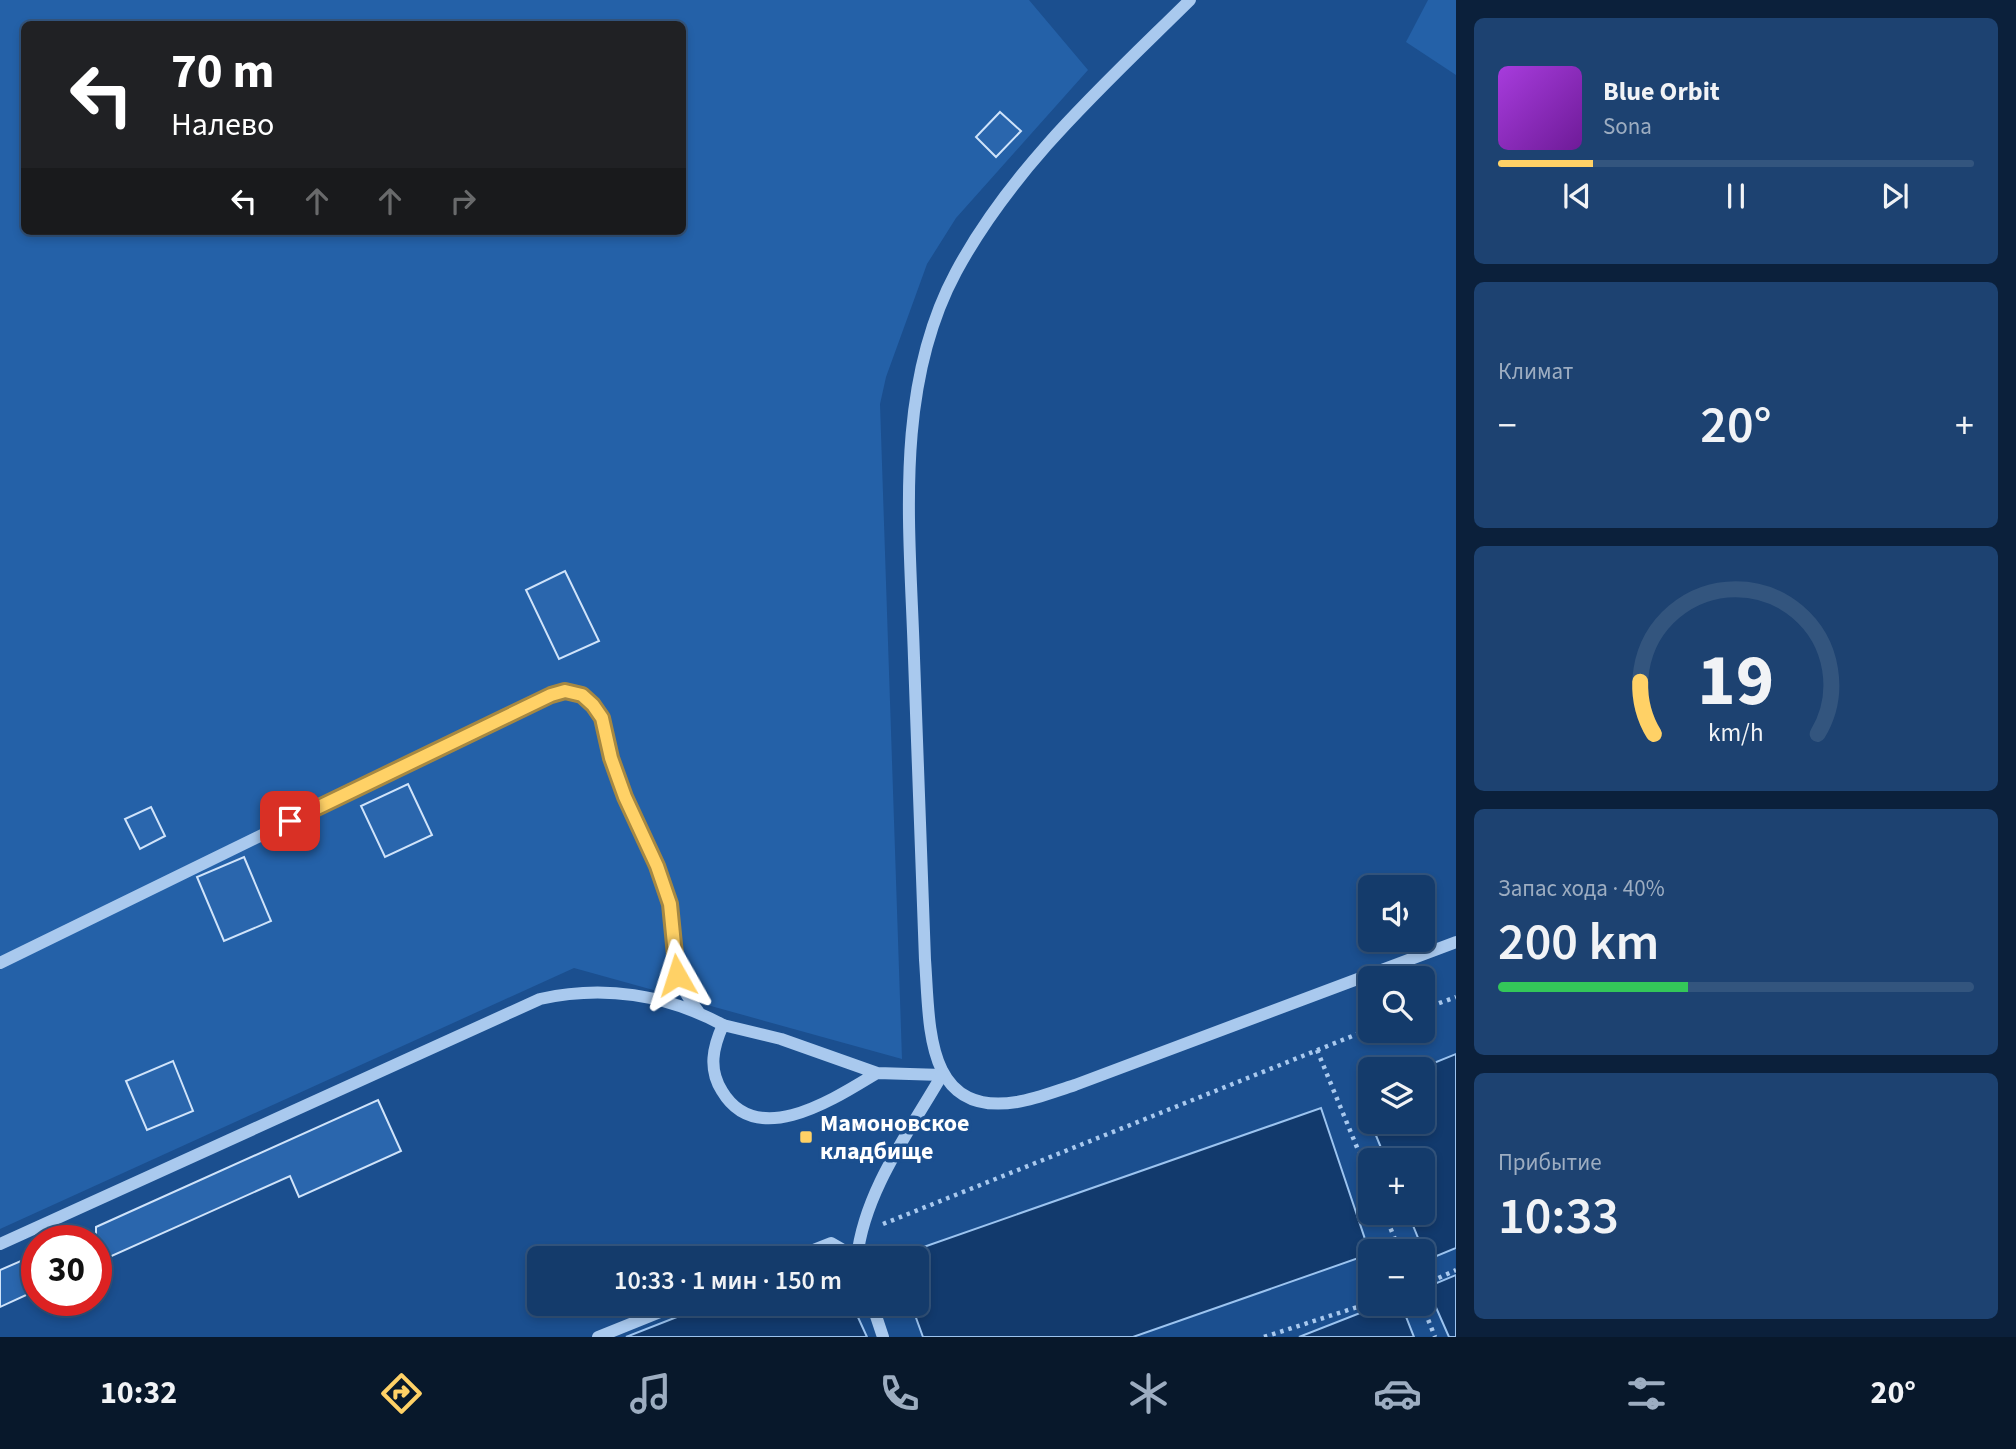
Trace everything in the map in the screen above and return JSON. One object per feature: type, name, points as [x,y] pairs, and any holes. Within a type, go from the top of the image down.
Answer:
[{"type":"street","points":[[1190,0],[1067,123],[1017,180],[979,233],[954,275],[925,354],[914,411],[909,526],[925,960],[930,1023],[942,1075],[957,1094],[986,1103],[1017,1102],[1075,1085],[1456,942]]},
{"type":"street","points":[[0,963],[520,709],[565,691],[582,695],[602,718],[611,758],[625,797],[657,866],[670,904],[677,975],[684,994],[698,1011]]},
{"type":"street","points":[[0,1244],[540,999],[571,992],[602,991],[662,999],[698,1011],[723,1025],[780,1039],[877,1073],[942,1075]]},
{"type":"street","points":[[723,1025],[715,1041],[712,1061],[717,1082],[729,1102],[747,1116],[772,1120],[808,1110],[877,1073]]},
{"type":"street","points":[[858,1246],[860,1233],[875,1192],[942,1075]]},
{"type":"street","points":[[598,1337],[650,1316]]},
{"type":"street","points":[[876,1316],[883,1337]]},
{"type":"path","points":[[1435,1004],[1456,996]]},
{"type":"path","points":[[860,1233],[1358,1035]]},
{"type":"path","points":[[1317,1050],[1358,1150]]},
{"type":"path","points":[[1435,1280],[1456,1270]]},
{"type":"path","points":[[1264,1337],[1358,1307]]},
{"type":"path","points":[[1427,1316],[1435,1337]]},
{"type":"shaded area","points":[[0,0],[1029,0],[1088,70],[956,218],[927,264],[886,377],[880,404],[902,1059],[574,968],[0,1229]]},
{"type":"shaded area","points":[[1428,0],[1456,0],[1456,75],[1406,42]]},
{"type":"shaded area","points":[[1456,1054],[1456,1248],[1435,1257],[1435,1239],[1419,1239],[1413,1225],[1435,1225],[1435,1148],[1381,1148],[1375,1134],[1435,1134],[1435,1063]]},
{"type":"shaded area","points":[[1321,1108],[1358,1225],[1365,1239],[1358,1239],[1358,1258],[1133,1337],[923,1337],[915,1316],[929,1316],[929,1246],[926,1246]]},
{"type":"shaded area","points":[[1456,1275],[1456,1337],[1449,1337],[1435,1305],[1435,1284]]},
{"type":"shaded area","points":[[1358,1314],[1358,1316],[1406,1316],[1414,1337],[1299,1337]]},
{"type":"shaded area","points":[[679,1316],[857,1316],[867,1337],[626,1337]]},
{"type":"building","points":[[1000,112],[1021,131],[996,157],[976,137]]},
{"type":"building","points":[[565,571],[599,641],[559,659],[526,590]]},
{"type":"building","points":[[408,784],[432,835],[385,857],[361,806]]},
{"type":"building","points":[[151,807],[165,836],[140,849],[125,819]]},
{"type":"building","points":[[244,857],[271,921],[224,941],[197,877]]},
{"type":"building","points":[[173,1061],[193,1111],[147,1130],[126,1081]]},
{"type":"building","points":[[378,1100],[401,1151],[299,1197],[290,1176],[112,1256],[112,1225],[100,1225]]},
{"type":"building","points":[[21,1261],[21,1297],[0,1307],[0,1270]]},
{"type":"place","name":"Мамоновское кладбище","points":[[806,1137]]},
{"type":"route","points":[[290,821],[532,703],[565,691],[582,695],[602,718],[611,758],[625,797],[664,885],[670,904],[677,975]]}]
